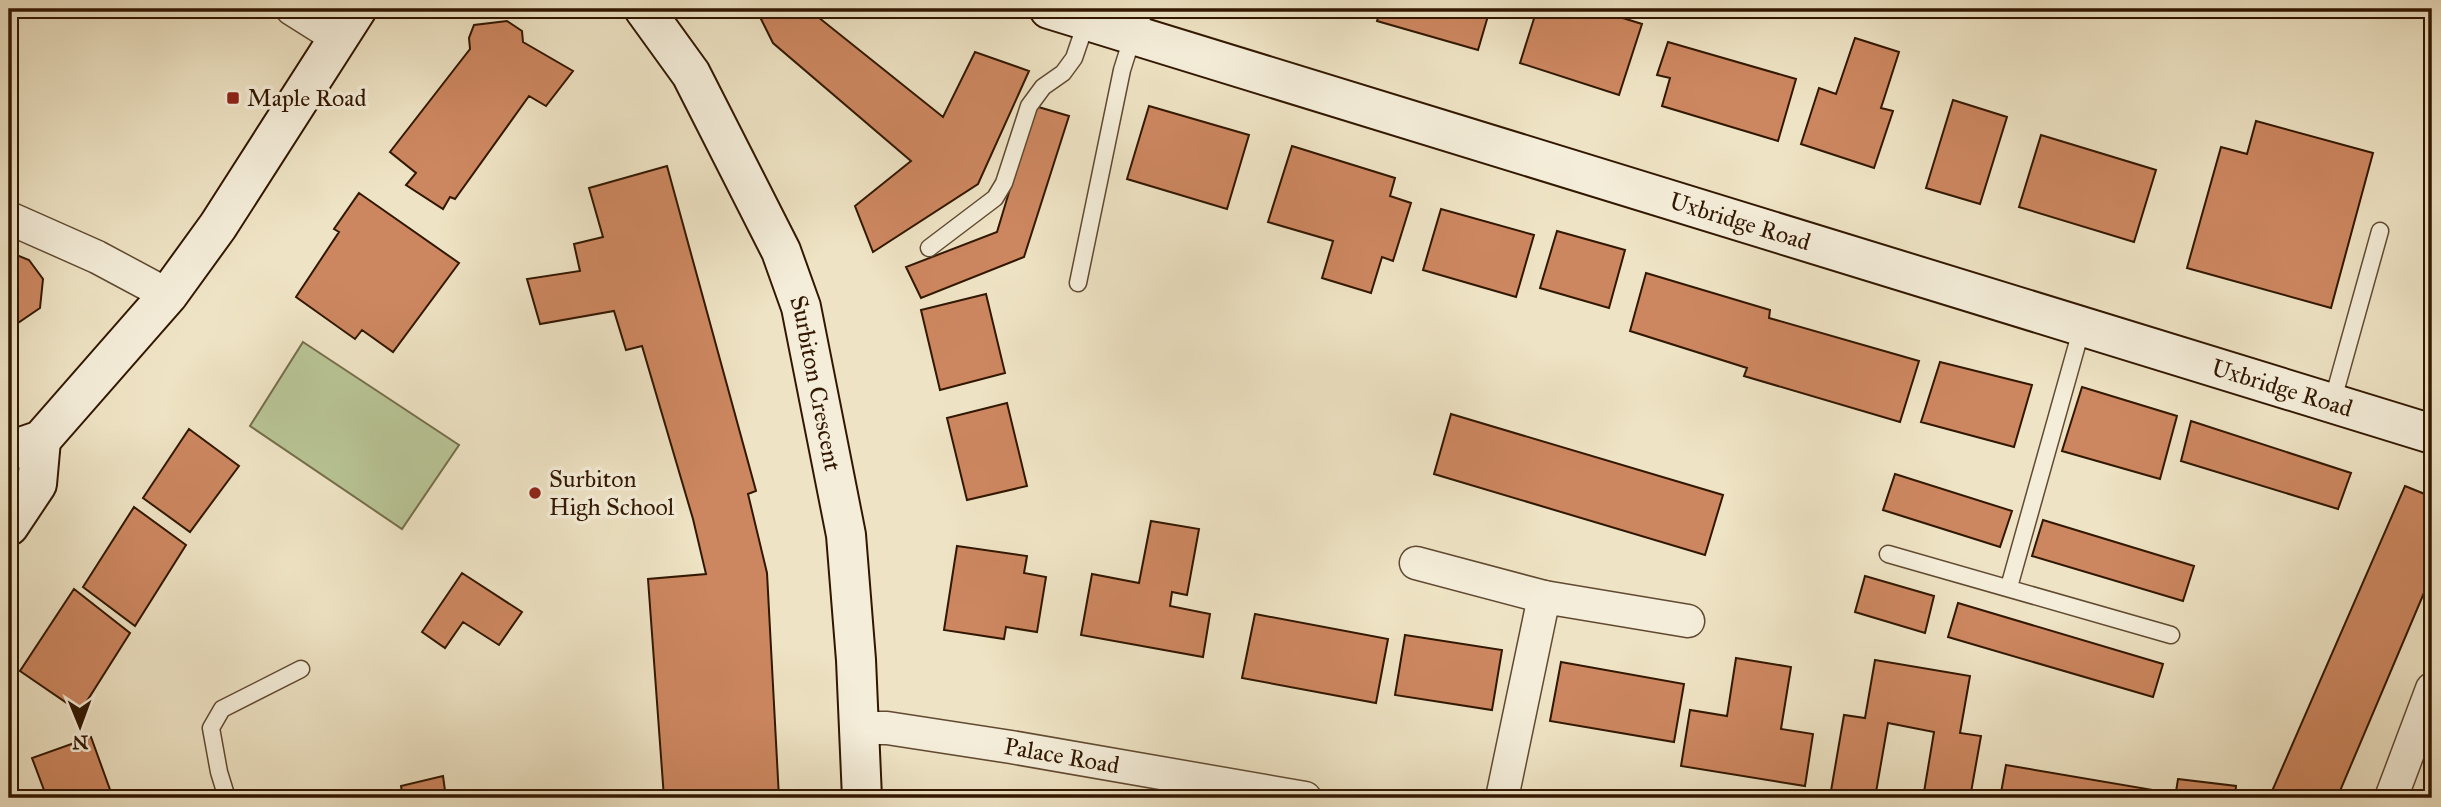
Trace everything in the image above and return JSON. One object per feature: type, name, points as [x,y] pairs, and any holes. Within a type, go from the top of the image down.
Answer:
[{"type":"street","points":[[9,526],[37,484],[25,446],[168,295],[218,226],[347,23],[292,9]]},
{"type":"street","name":"Surbiton Crescent","points":[[644,9],[691,74],[781,251],[801,307],[846,536],[856,660],[862,798]]},
{"type":"street","name":"Uxbridge Road","points":[[1049,9],[1087,20],[1140,22],[2082,326],[2432,434]]},
{"type":"street","points":[[9,218],[97,257],[168,295]]},
{"type":"street","points":[[1416,563],[1544,597],[1688,621]]},
{"type":"street","points":[[1502,798],[1544,597]]},
{"type":"street","points":[[2391,798],[2432,690]]},
{"type":"street","name":"Palace Road","points":[[858,728],[887,728],[1011,747],[1306,798]]},
{"type":"lane","points":[[929,248],[995,198],[1004,183],[1029,106],[1043,87],[1063,73],[1074,58],[1087,20]]},
{"type":"lane","points":[[1078,283],[1122,70],[1140,22]]},
{"type":"lane","points":[[2332,403],[2380,231]]},
{"type":"lane","points":[[2009,587],[2082,326]]},
{"type":"lane","points":[[1888,554],[2171,635]]},
{"type":"lane","points":[[227,798],[211,728],[222,709],[302,669]]},
{"type":"green space","points":[[303,342],[459,445],[402,529],[250,426]]},
{"type":"building","points":[[763,9],[808,9],[943,117],[975,52],[1029,71],[978,184],[873,252],[855,206],[911,161],[773,43],[759,15]]},
{"type":"building","points":[[1381,9],[1490,9],[1478,50],[1377,21]]},
{"type":"building","points":[[1537,9],[1594,9],[1642,24],[1619,95],[1520,63]]},
{"type":"building","points":[[507,21],[522,31],[523,42],[573,71],[546,106],[529,96],[455,199],[450,197],[443,209],[406,185],[416,173],[390,152],[470,49],[469,38],[474,25]]},
{"type":"building","points":[[1855,38],[1899,52],[1881,108],[1893,111],[1874,168],[1801,144],[1819,88],[1836,94]]},
{"type":"building","points":[[1668,42],[1796,79],[1778,141],[1662,106],[1670,78],[1657,75]]},
{"type":"building","points":[[1953,100],[2007,117],[1980,204],[1926,188]]},
{"type":"building","points":[[1035,106],[1069,116],[1024,257],[921,298],[906,267],[997,232]]},
{"type":"building","points":[[1149,106],[1249,135],[1227,209],[1127,179]]},
{"type":"building","points":[[2256,121],[2373,153],[2331,308],[2187,268],[2221,147],[2247,154]]},
{"type":"building","points":[[2041,135],[2156,170],[2134,242],[2019,207]]},
{"type":"building","points":[[1292,146],[1395,178],[1390,196],[1411,203],[1393,261],[1382,257],[1371,293],[1322,278],[1333,241],[1268,222]]},
{"type":"building","points":[[667,166],[756,491],[748,494],[767,573],[779,798],[664,798],[648,579],[706,574],[693,519],[642,346],[626,350],[614,311],[540,324],[527,279],[580,271],[574,244],[603,237],[589,188]]},
{"type":"building","points":[[359,193],[459,263],[393,352],[362,330],[355,339],[296,297],[339,232],[334,229]]},
{"type":"building","points":[[1441,209],[1534,235],[1516,297],[1423,270]]},
{"type":"building","points":[[1557,231],[1625,250],[1609,308],[1540,288]]},
{"type":"building","points":[[9,252],[29,260],[43,279],[40,308],[9,329]]},
{"type":"building","points":[[1646,273],[1770,310],[1769,318],[1919,361],[1900,422],[1744,376],[1747,368],[1630,331]]},
{"type":"building","points":[[986,294],[1005,373],[940,390],[921,310]]},
{"type":"building","points":[[1940,362],[2032,385],[2014,447],[1921,422]]},
{"type":"building","points":[[2082,387],[2177,416],[2160,479],[2062,451]]},
{"type":"building","points":[[1007,403],[1027,486],[967,500],[947,418]]},
{"type":"building","points":[[1451,414],[1723,495],[1705,555],[1434,474]]},
{"type":"building","points":[[2191,421],[2351,473],[2338,509],[2181,461]]},
{"type":"building","points":[[189,429],[239,466],[190,532],[143,498]]},
{"type":"building","points":[[1895,474],[2012,511],[2000,547],[1883,510]]},
{"type":"building","points":[[2405,486],[2432,497],[2432,574],[2337,798],[2269,798]]},
{"type":"building","points":[[134,507],[186,545],[135,626],[83,587]]},
{"type":"building","points":[[2043,520],[2194,566],[2183,601],[2032,556]]},
{"type":"building","points":[[1151,521],[1199,529],[1187,595],[1172,592],[1170,606],[1210,614],[1203,657],[1081,635],[1092,574],[1139,583]]},
{"type":"building","points":[[957,546],[1027,556],[1024,573],[1046,577],[1037,632],[1006,627],[1004,639],[944,630]]},
{"type":"building","points":[[462,573],[522,612],[499,645],[463,622],[445,648],[422,632]]},
{"type":"building","points":[[1865,576],[1934,596],[1925,633],[1855,612]]},
{"type":"building","points":[[74,589],[130,633],[80,712],[20,671]]},
{"type":"building","points":[[1958,603],[2163,664],[2153,697],[1948,637]]},
{"type":"building","points":[[1255,614],[1388,639],[1376,703],[1242,678]]},
{"type":"building","points":[[1405,635],[1502,650],[1492,710],[1395,695]]},
{"type":"building","points":[[1736,658],[1791,667],[1781,729],[1813,734],[1805,786],[1681,766],[1690,710],[1727,716]]},
{"type":"building","points":[[1875,660],[1970,676],[1960,733],[1981,736],[1970,798],[1923,798],[1934,732],[1888,723],[1875,798],[1831,791],[1844,715],[1865,718]]},
{"type":"building","points":[[1561,662],[1684,684],[1674,742],[1550,721]]},
{"type":"building","points":[[91,737],[113,798],[47,798],[32,758]]},
{"type":"building","points":[[2006,765],[2153,790],[2152,798],[2000,798]]},
{"type":"building","points":[[443,776],[446,798],[403,798],[401,786]]},
{"type":"building","points":[[2178,779],[2236,786],[2235,798],[2175,798]]},
{"type":"building","points":[[539,791],[540,798],[501,798]]},
{"type":"place","name":"Maple Road","points":[[233,98]]},
{"type":"place","name":"Surbiton High School","points":[[535,493]]}]
